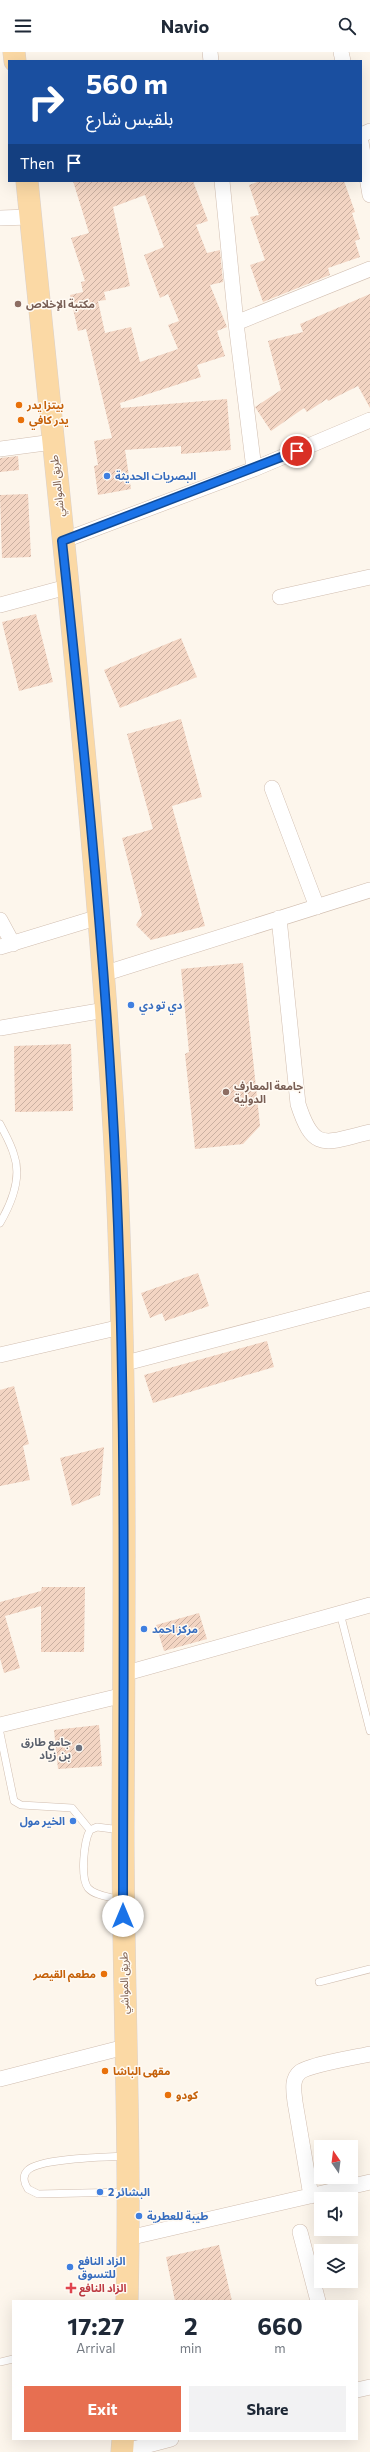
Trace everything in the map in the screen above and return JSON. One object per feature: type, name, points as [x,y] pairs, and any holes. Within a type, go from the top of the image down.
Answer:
[{"type":"main road","name":"طريق المواشي","points":[[27,182],[99,917],[112,1100],[122,1364],[124,1685],[123,1901],[128,2156],[127,2300]]},
{"type":"main road","points":[[122,2440],[122,2452]]},
{"type":"street","points":[[362,148],[370,195]]},
{"type":"street","points":[[222,182],[236,323],[254,469]]},
{"type":"street","points":[[0,218],[30,217]]},
{"type":"street","points":[[236,323],[370,269]]},
{"type":"street","points":[[62,541],[254,469],[370,420]]},
{"type":"street","points":[[0,449],[53,442]]},
{"type":"street","points":[[280,597],[370,576]]},
{"type":"street","points":[[0,605],[67,587]]},
{"type":"street","points":[[272,788],[317,907]]},
{"type":"street","points":[[103,974],[370,890]]},
{"type":"street","points":[[0,920],[6,945],[99,917]]},
{"type":"street","points":[[279,918],[298,1104],[306,1127],[316,1138],[328,1142],[370,1132]]},
{"type":"street","points":[[0,1028],[105,1010]]},
{"type":"street","points":[[122,1364],[370,1299]]},
{"type":"street","points":[[0,1355],[121,1327]]},
{"type":"street","points":[[0,1725],[340,1613],[370,1605]]},
{"type":"street","points":[[0,2079],[125,2047]]},
{"type":"street","points":[[311,2196],[295,2102],[295,2080],[300,2072],[310,2068],[370,2054]]},
{"type":"street","points":[[128,2238],[370,2182]]},
{"type":"street","points":[[300,2232],[318,2300]]},
{"type":"street","points":[[358,2390],[370,2386]]},
{"type":"street","points":[[122,2452],[167,2440]]},
{"type":"lane","points":[[0,1124],[15,1156],[15,1179],[12,1203],[0,1223]]},
{"type":"lane","points":[[340,1613],[370,1731]]},
{"type":"lane","points":[[0,1733],[14,1801],[21,1805],[72,1808],[90,1830]]},
{"type":"lane","points":[[123,1831],[97,1827],[90,1830],[86,1838],[84,1875],[88,1888],[95,1892],[123,1901]]},
{"type":"lane","points":[[319,1982],[370,1969]]},
{"type":"lane","points":[[128,2156],[43,2163],[29,2169],[25,2174],[28,2189],[38,2194],[128,2192]]},
{"type":"lane","points":[[0,2362],[12,2359]]},
{"type":"building","points":[[73,182],[193,182],[208,221],[196,225],[207,253],[220,250],[223,282],[210,285],[227,327],[217,331],[225,356],[197,365],[201,377],[120,403],[121,408],[227,399],[231,450],[181,454],[181,446],[125,450],[131,489],[98,495],[94,466],[98,465],[94,441],[112,438],[86,329],[78,331],[70,295],[83,292],[81,282],[85,281],[71,238],[89,233]],"holes":[[[145,195],[164,247],[144,255],[160,298],[168,294],[179,321],[168,325],[178,349],[140,362],[131,327],[105,333],[98,301],[106,300],[104,292],[130,286],[113,207]]]},
{"type":"building","points":[[257,182],[344,182],[355,212],[352,213],[360,239],[355,241],[360,257],[328,268],[330,275],[263,302],[250,265],[265,260],[250,217],[259,215],[249,185]]},
{"type":"building","points":[[370,294],[370,408],[358,386],[328,401],[327,399],[307,412],[304,408],[271,431],[255,407],[281,390],[268,341],[303,332],[300,324]]},
{"type":"building","points":[[18,456],[19,470],[0,472],[0,458]]},
{"type":"building","points":[[28,494],[31,557],[2,558],[0,495]]},
{"type":"building","points":[[36,614],[53,682],[19,691],[2,622]]},
{"type":"building","points":[[181,638],[197,677],[120,708],[104,670]]},
{"type":"building","points":[[181,719],[202,797],[172,806],[205,926],[151,940],[136,925],[142,915],[122,838],[153,829],[127,734]]},
{"type":"building","points":[[243,963],[260,1126],[243,1144],[195,1149],[185,1054],[189,1052],[181,969]]},
{"type":"building","points":[[71,1044],[73,1111],[15,1112],[14,1046]]},
{"type":"building","points":[[198,1273],[209,1306],[165,1321],[162,1313],[150,1318],[141,1293]]},
{"type":"building","points":[[267,1341],[274,1367],[153,1403],[144,1375]]},
{"type":"building","points":[[14,1386],[29,1444],[23,1446],[30,1480],[0,1486],[0,1390]]},
{"type":"building","points":[[104,1447],[100,1495],[72,1506],[60,1458]]},
{"type":"building","points":[[42,1587],[85,1587],[84,1652],[41,1652],[41,1606],[5,1616],[20,1668],[4,1673],[0,1658],[0,1602],[41,1591]]},
{"type":"building","points":[[199,1613],[207,1639],[164,1651],[156,1625]]},
{"type":"building","points":[[99,1725],[102,1766],[58,1769],[54,1730]]},
{"type":"building","points":[[219,2245],[232,2300],[175,2300],[166,2257]]},
{"type":"place","name":"مكتبة الإخلاص","points":[[18,304]]},
{"type":"place","name":"بيتزا يدر","points":[[19,405]]},
{"type":"place","name":"يدر كافي","points":[[21,420]]},
{"type":"place","name":"البصريات الحديثة","points":[[107,476]]},
{"type":"place","name":"دي تو دي","points":[[131,1005]]},
{"type":"place","name":"جامعة المعارف الدولية","points":[[226,1092]]},
{"type":"place","name":"مركز احمد","points":[[144,1629]]},
{"type":"place","name":"جامع طارق بن زياد","points":[[79,1748]]},
{"type":"place","name":"الخير مول","points":[[73,1821]]},
{"type":"place","name":"مطعم القيصر","points":[[104,1974]]},
{"type":"place","name":"مقهى الباشا","points":[[105,2071]]},
{"type":"place","name":"كودو","points":[[168,2095]]},
{"type":"place","name":"البشائر 2","points":[[100,2192]]},
{"type":"place","name":"طيبة للعطرية","points":[[139,2216]]},
{"type":"place","name":"الزاد النافع للتسوق","points":[[70,2267]]},
{"type":"place","name":"الزاد النافع","points":[[71,2288]]},
{"type":"route","points":[[123,1916],[124,1432],[112,1100],[99,917],[76,670],[62,541],[254,469],[297,451]]}]
